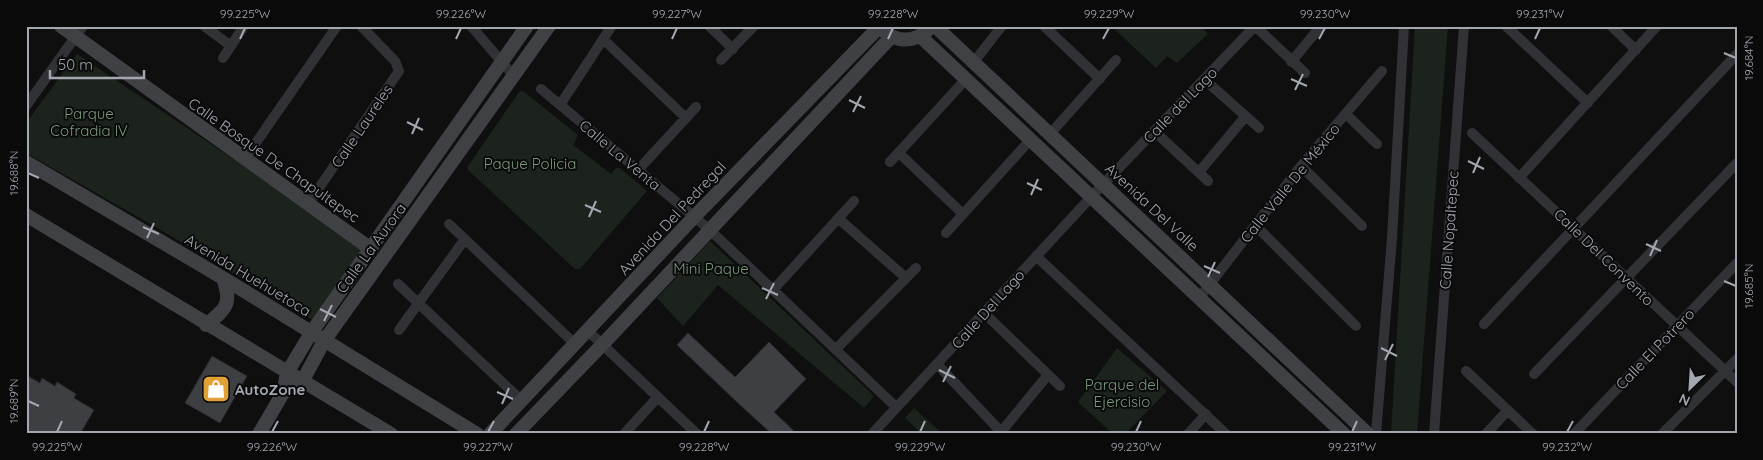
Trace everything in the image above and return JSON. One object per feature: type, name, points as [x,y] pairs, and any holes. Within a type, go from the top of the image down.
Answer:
[{"type":"street","name":"Calle Bosque De Chapultepec","points":[[61,26],[80,32],[244,160],[372,249]]},
{"type":"street","points":[[204,26],[231,46]]},
{"type":"street","points":[[223,58],[244,26]]},
{"type":"street","points":[[244,160],[337,26]]},
{"type":"street","name":"Calle Laureles","points":[[308,204],[399,71],[395,61],[361,26]]},
{"type":"street","points":[[471,26],[514,76]]},
{"type":"street","name":"Calle La Aurora","points":[[283,393],[287,373],[311,333],[349,276],[372,249],[527,26]]},
{"type":"street","name":"Calle La Aurora","points":[[302,382],[324,341],[549,26]]},
{"type":"street","points":[[709,26],[733,49]]},
{"type":"street","points":[[721,60],[754,26]]},
{"type":"street","points":[[879,26],[891,37],[905,40],[920,36],[930,26]]},
{"type":"street","name":"Avenida Del Pedregal","points":[[490,434],[694,217],[879,26]]},
{"type":"street","name":"Avenida Del Valle","points":[[935,26],[1368,434]]},
{"type":"street","points":[[973,62],[1002,26]]},
{"type":"street","points":[[1044,26],[1100,79]]},
{"type":"street","points":[[1255,26],[1291,62],[1305,73]]},
{"type":"street","name":"Calle del Lago","points":[[1104,184],[1255,26]]},
{"type":"street","points":[[1291,62],[1321,26]]},
{"type":"street","points":[[1376,434],[1392,238],[1404,26]]},
{"type":"street","name":"Calle Nopaltepec","points":[[1434,434],[1464,26]]},
{"type":"street","points":[[1506,26],[1588,103]]},
{"type":"street","points":[[1611,26],[1636,50]]},
{"type":"street","points":[[1519,178],[1657,26]]},
{"type":"street","points":[[560,105],[611,27]]},
{"type":"street","points":[[26,106],[80,32]]},
{"type":"street","points":[[920,36],[1344,434]]},
{"type":"street","points":[[516,434],[891,37]]},
{"type":"street","points":[[603,39],[686,118]]},
{"type":"street","points":[[1484,324],[1737,54]]},
{"type":"street","points":[[1050,134],[1116,60]]},
{"type":"street","name":"Calle Valle De México","points":[[1200,297],[1301,166],[1382,71]]},
{"type":"street","points":[[890,162],[966,79]]},
{"type":"street","points":[[1205,80],[1259,128]]},
{"type":"street","name":"Calle La Venta","points":[[541,88],[710,230],[837,348],[896,407]]},
{"type":"street","points":[[638,170],[696,107]]},
{"type":"street","points":[[1346,114],[1378,144]]},
{"type":"street","points":[[1199,172],[1246,117]]},
{"type":"street","points":[[1154,131],[1208,181]]},
{"type":"street","name":"Calle Del Convento","points":[[1472,133],[1737,382]]},
{"type":"street","points":[[946,233],[1031,139]]},
{"type":"street","points":[[899,153],[963,214]]},
{"type":"street","name":"Avenida Huehuetoca","points":[[26,162],[223,278],[477,434]]},
{"type":"street","points":[[1534,374],[1737,163]]},
{"type":"street","points":[[1301,166],[1362,226]]},
{"type":"street","name":"Calle Del Lago","points":[[872,434],[983,312],[1104,184]]},
{"type":"street","points":[[773,290],[854,201]]},
{"type":"street","points":[[26,215],[206,325],[391,434]]},
{"type":"street","points":[[839,218],[906,278]]},
{"type":"street","points":[[449,224],[575,344]]},
{"type":"street","points":[[1255,226],[1356,326]]},
{"type":"street","points":[[399,330],[465,239]]},
{"type":"street","points":[[1036,256],[1226,434]]},
{"type":"street","name":"Calle El Potrero","points":[[1574,434],[1737,264]]},
{"type":"street","points":[[837,348],[916,268]]},
{"type":"street","points":[[206,325],[219,314],[228,301],[223,278]]},
{"type":"street","points":[[398,284],[417,304],[522,401]]},
{"type":"street","points":[[983,312],[1047,376],[1060,386]]},
{"type":"street","points":[[588,331],[697,434]]},
{"type":"street","points":[[1662,434],[1737,359]]},
{"type":"street","points":[[937,364],[1002,433],[1047,376]]},
{"type":"street","points":[[1466,371],[1533,434]]},
{"type":"street","points":[[259,434],[283,393],[302,382]]},
{"type":"street","points":[[624,434],[658,397]]},
{"type":"street","points":[[1486,434],[1508,410]]},
{"type":"street","points":[[1188,434],[1206,414]]},
{"type":"green space","points":[[1111,26],[1200,26],[1208,34],[1177,63],[1167,56],[1156,68]]},
{"type":"green space","points":[[1415,26],[1448,26],[1417,434],[1391,434]]},
{"type":"green space","name":"Parque Cofradia lV","points":[[77,54],[366,248],[314,321],[26,153],[26,123]]},
{"type":"green space","name":"Paque Policia","points":[[523,91],[578,135],[573,145],[611,174],[616,168],[620,168],[647,191],[580,269],[575,269],[468,170],[468,166],[519,92]]},
{"type":"green space","name":"Mini Paque","points":[[710,241],[874,396],[864,408],[718,285],[683,326],[657,298]]},
{"type":"green space","name":"Parque del Ejercisio","points":[[1117,348],[1167,391],[1125,434],[1113,434],[1078,402]]},
{"type":"green space","points":[[914,408],[943,434],[922,434],[905,418]]},
{"type":"building","points":[[688,333],[735,377],[769,342],[806,379],[774,412],[797,434],[772,434],[739,404],[677,345]]},
{"type":"building","name":"AutoZone","points":[[212,356],[247,376],[220,423],[185,403]]},
{"type":"building","points":[[26,375],[40,383],[42,378],[55,386],[57,382],[76,394],[74,398],[94,410],[80,434],[26,434]]},
{"type":"place","name":"AutoZone","points":[[216,389]]}]
